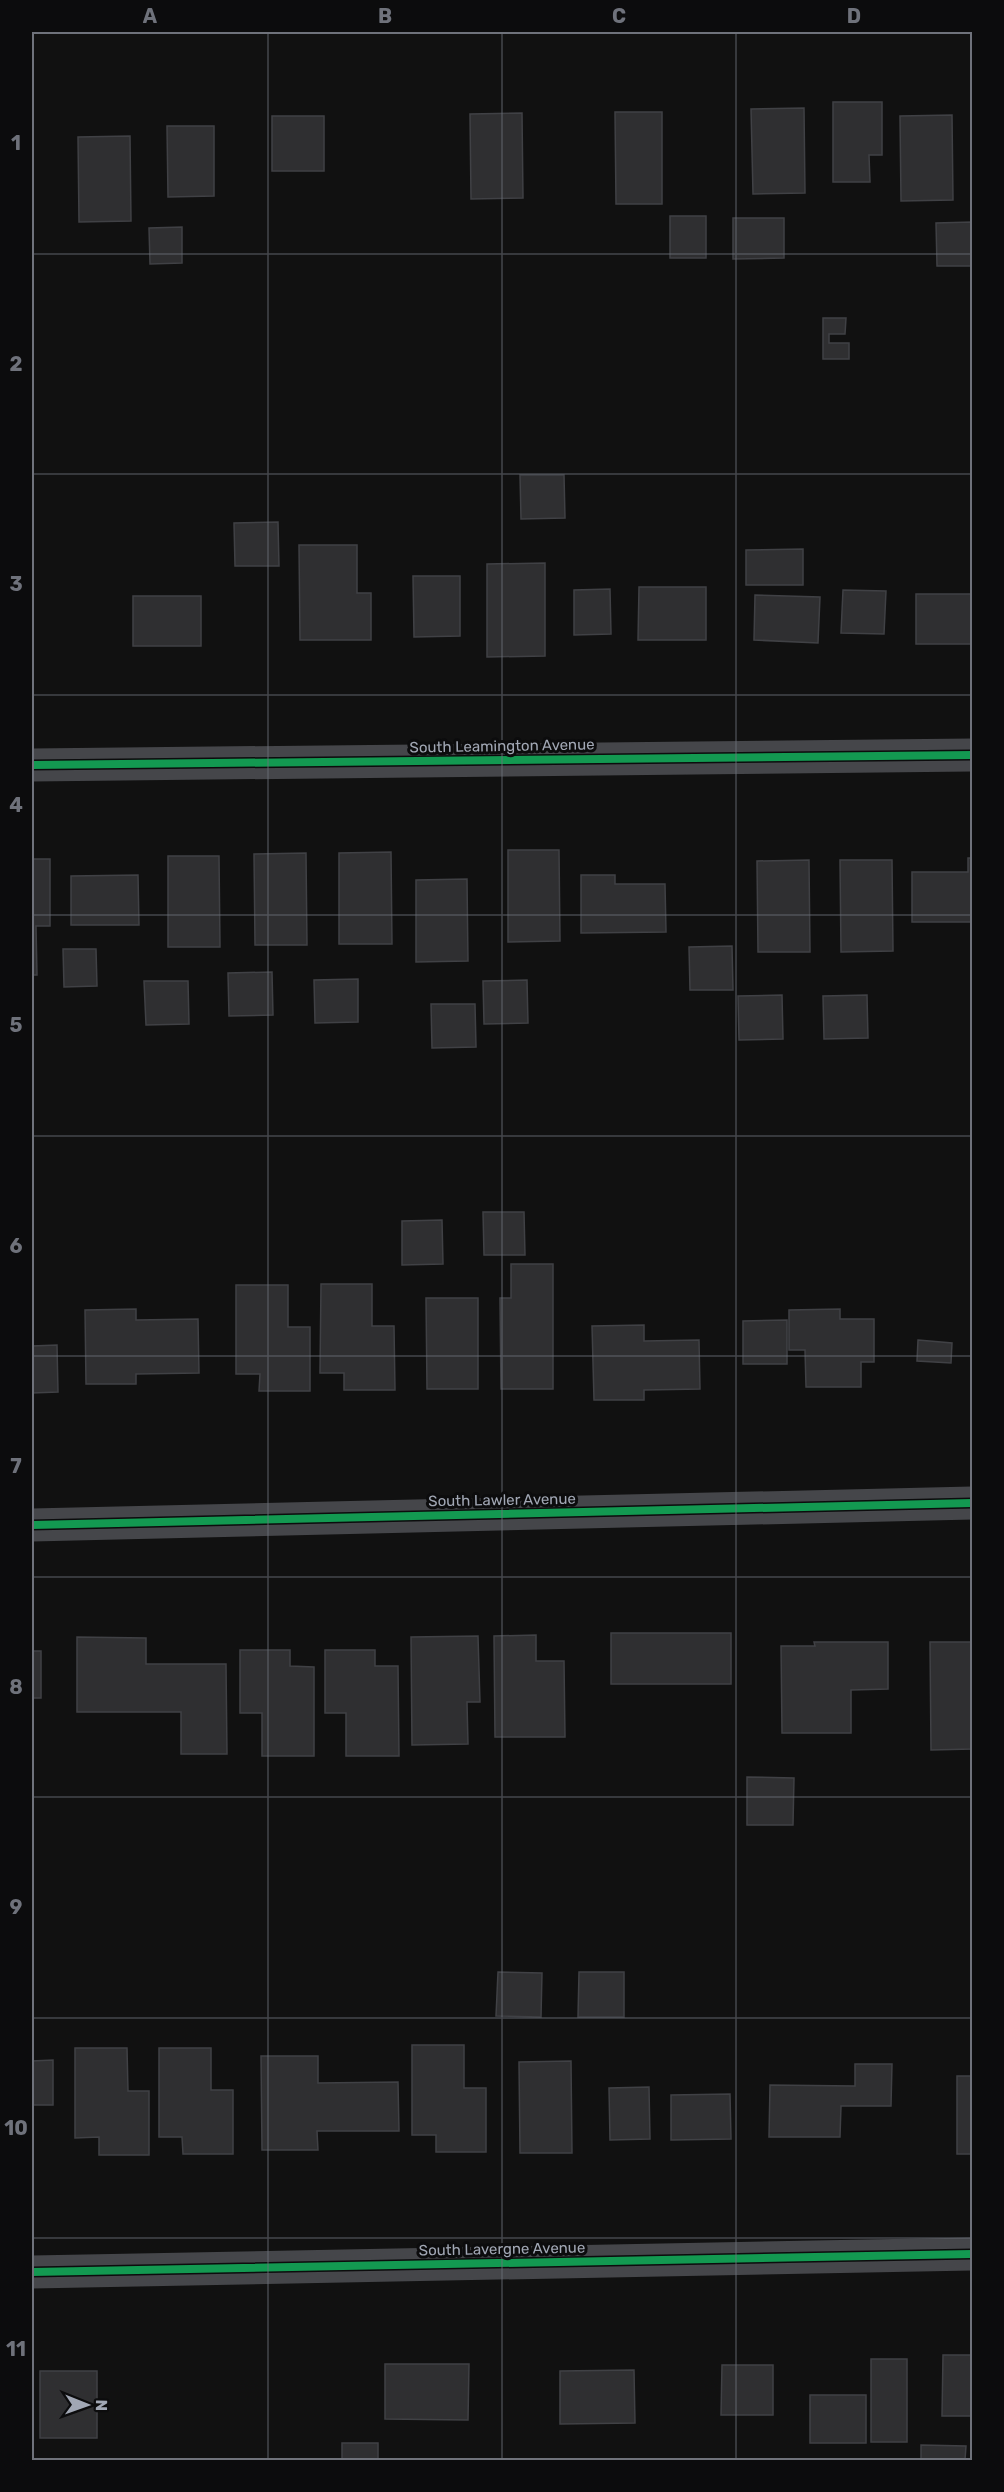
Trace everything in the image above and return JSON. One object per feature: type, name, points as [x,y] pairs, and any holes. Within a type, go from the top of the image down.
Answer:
[{"type":"street","name":"South Leamington Avenue","points":[[32,765],[972,755]]},
{"type":"street","name":"South Lawler Avenue","points":[[32,1525],[972,1503]]},
{"type":"street","name":"South Lavergne Avenue","points":[[32,2272],[972,2254]]},
{"type":"building","points":[[833,102],[882,102],[882,155],[869,155],[870,182],[833,182]]},
{"type":"building","points":[[804,108],[805,193],[753,194],[751,109]]},
{"type":"building","points":[[615,112],[662,112],[662,204],[616,204]]},
{"type":"building","points":[[522,113],[523,198],[471,199],[470,114]]},
{"type":"building","points":[[952,115],[953,200],[901,201],[900,116]]},
{"type":"building","points":[[272,116],[324,116],[324,171],[272,171]]},
{"type":"building","points":[[167,126],[214,126],[214,196],[168,197]]},
{"type":"building","points":[[130,136],[131,221],[79,222],[78,137]]},
{"type":"building","points":[[670,216],[706,216],[706,258],[670,258]]},
{"type":"building","points":[[733,218],[784,218],[784,258],[733,259]]},
{"type":"building","points":[[972,222],[972,266],[937,266],[936,223]]},
{"type":"building","points":[[182,227],[182,263],[150,264],[149,228]]},
{"type":"building","points":[[823,318],[846,318],[845,334],[829,334],[829,343],[849,343],[849,359],[823,359]]},
{"type":"building","points":[[520,475],[564,475],[565,518],[521,519]]},
{"type":"building","points":[[278,522],[279,566],[235,566],[234,523]]},
{"type":"building","points":[[299,545],[357,545],[357,593],[371,593],[371,640],[300,640]]},
{"type":"building","points":[[803,549],[803,585],[746,585],[746,550]]},
{"type":"building","points":[[545,563],[545,656],[487,657],[487,564]]},
{"type":"building","points":[[413,576],[460,576],[460,636],[414,637]]},
{"type":"building","points":[[639,587],[706,587],[706,640],[638,640]]},
{"type":"building","points":[[610,589],[611,634],[574,635],[574,590]]},
{"type":"building","points":[[843,590],[886,591],[884,634],[841,633]]},
{"type":"building","points":[[916,594],[972,594],[972,644],[916,644]]},
{"type":"building","points":[[755,595],[820,597],[818,643],[754,640]]},
{"type":"building","points":[[133,596],[201,596],[201,646],[133,646]]},
{"type":"building","points":[[508,850],[559,850],[560,941],[508,942]]},
{"type":"building","points":[[391,852],[392,944],[339,944],[339,853]]},
{"type":"building","points":[[306,853],[307,945],[255,945],[254,854]]},
{"type":"building","points":[[168,856],[219,856],[220,947],[168,947]]},
{"type":"building","points":[[968,858],[972,858],[972,922],[912,922],[912,872],[968,872]]},
{"type":"building","points":[[32,859],[50,859],[50,926],[36,926],[37,975],[32,975]]},
{"type":"building","points":[[809,860],[810,952],[758,952],[757,861]]},
{"type":"building","points":[[840,860],[892,860],[893,951],[841,952]]},
{"type":"building","points":[[138,875],[139,925],[71,925],[71,876]]},
{"type":"building","points":[[581,875],[615,875],[615,884],[665,884],[666,932],[581,933]]},
{"type":"building","points":[[467,879],[468,961],[416,962],[416,880]]},
{"type":"building","points":[[732,946],[733,990],[690,990],[689,947]]},
{"type":"building","points":[[63,949],[96,949],[97,986],[64,987]]},
{"type":"building","points":[[272,972],[273,1015],[229,1016],[228,973]]},
{"type":"building","points":[[358,979],[358,1022],[315,1023],[314,980]]},
{"type":"building","points":[[527,980],[528,1023],[484,1024],[483,981]]},
{"type":"building","points":[[144,981],[188,981],[189,1024],[146,1025]]},
{"type":"building","points":[[782,995],[783,1039],[739,1040],[738,996]]},
{"type":"building","points":[[867,995],[868,1038],[824,1039],[823,996]]},
{"type":"building","points":[[431,1004],[475,1004],[476,1047],[432,1048]]},
{"type":"building","points":[[483,1212],[524,1212],[525,1255],[484,1255]]},
{"type":"building","points":[[442,1220],[443,1264],[402,1265],[402,1221]]},
{"type":"building","points":[[511,1264],[553,1264],[553,1389],[501,1389],[500,1298],[511,1298]]},
{"type":"building","points":[[321,1284],[372,1284],[372,1326],[394,1326],[395,1390],[344,1390],[344,1373],[320,1373]]},
{"type":"building","points":[[236,1285],[288,1285],[288,1327],[310,1327],[310,1391],[259,1391],[260,1374],[236,1374]]},
{"type":"building","points":[[426,1298],[478,1298],[478,1389],[427,1389]]},
{"type":"building","points":[[136,1309],[136,1320],[198,1319],[199,1373],[136,1374],[136,1384],[86,1384],[85,1310]]},
{"type":"building","points":[[840,1309],[840,1319],[874,1319],[874,1362],[861,1362],[861,1387],[806,1387],[805,1350],[789,1350],[789,1310]]},
{"type":"building","points":[[787,1320],[787,1364],[743,1364],[743,1321]]},
{"type":"building","points":[[644,1325],[644,1341],[699,1340],[700,1389],[644,1390],[644,1400],[594,1400],[592,1326]]},
{"type":"building","points":[[918,1340],[952,1343],[951,1363],[917,1361]]},
{"type":"building","points":[[57,1345],[58,1392],[32,1393],[32,1346]]},
{"type":"building","points":[[611,1633],[731,1633],[731,1684],[611,1684]]},
{"type":"building","points":[[536,1635],[536,1661],[564,1661],[565,1737],[495,1737],[494,1636]]},
{"type":"building","points":[[478,1636],[480,1702],[467,1702],[468,1744],[412,1745],[411,1637]]},
{"type":"building","points":[[77,1637],[146,1638],[146,1664],[226,1664],[227,1754],[181,1754],[181,1712],[77,1712]]},
{"type":"building","points":[[814,1642],[888,1642],[888,1689],[851,1690],[851,1733],[782,1733],[781,1646],[815,1646]]},
{"type":"building","points":[[930,1642],[972,1642],[972,1749],[931,1750]]},
{"type":"building","points":[[240,1650],[290,1650],[290,1666],[314,1667],[314,1756],[262,1756],[262,1713],[240,1713]]},
{"type":"building","points":[[325,1650],[375,1650],[375,1666],[398,1666],[399,1756],[346,1756],[346,1713],[325,1713]]},
{"type":"building","points":[[32,1651],[41,1651],[41,1698],[32,1698]]},
{"type":"building","points":[[747,1777],[794,1778],[793,1825],[747,1825]]},
{"type":"building","points":[[498,1972],[542,1973],[541,2017],[496,2016]]},
{"type":"building","points":[[579,1972],[624,1972],[624,2017],[578,2017]]},
{"type":"building","points":[[412,2045],[464,2045],[464,2088],[486,2088],[486,2152],[436,2152],[436,2135],[412,2135]]},
{"type":"building","points":[[75,2048],[127,2048],[128,2091],[149,2091],[149,2155],[99,2155],[99,2137],[75,2138]]},
{"type":"building","points":[[159,2048],[211,2048],[211,2090],[233,2090],[233,2154],[183,2154],[182,2137],[159,2137]]},
{"type":"building","points":[[261,2056],[318,2056],[318,2083],[398,2082],[399,2131],[317,2131],[318,2150],[262,2150]]},
{"type":"building","points":[[53,2060],[53,2105],[32,2105],[32,2061]]},
{"type":"building","points":[[571,2061],[572,2153],[520,2153],[519,2062]]},
{"type":"building","points":[[855,2064],[892,2064],[891,2106],[841,2106],[840,2137],[769,2137],[770,2085],[855,2086]]},
{"type":"building","points":[[957,2076],[972,2076],[972,2154],[957,2154]]},
{"type":"building","points":[[649,2087],[650,2139],[610,2140],[609,2088]]},
{"type":"building","points":[[730,2094],[731,2139],[671,2140],[671,2095]]},
{"type":"building","points":[[943,2355],[972,2355],[972,2416],[942,2416]]},
{"type":"building","points":[[871,2359],[907,2359],[907,2442],[871,2442]]},
{"type":"building","points":[[385,2364],[469,2364],[468,2420],[385,2419]]},
{"type":"building","points":[[722,2365],[773,2365],[773,2415],[721,2415]]},
{"type":"building","points":[[634,2370],[635,2423],[560,2424],[560,2371]]},
{"type":"building","points":[[40,2371],[97,2371],[97,2438],[40,2438]]},
{"type":"building","points":[[810,2395],[866,2395],[866,2443],[810,2443]]},
{"type":"building","points":[[342,2443],[378,2443],[378,2460],[342,2460]]},
{"type":"building","points":[[921,2445],[966,2446],[965,2460],[921,2460]]},
{"type":"cycle path","points":[[32,765],[972,755]]},
{"type":"cycle path","points":[[32,1525],[972,1503]]},
{"type":"cycle path","points":[[32,2272],[972,2254]]}]
